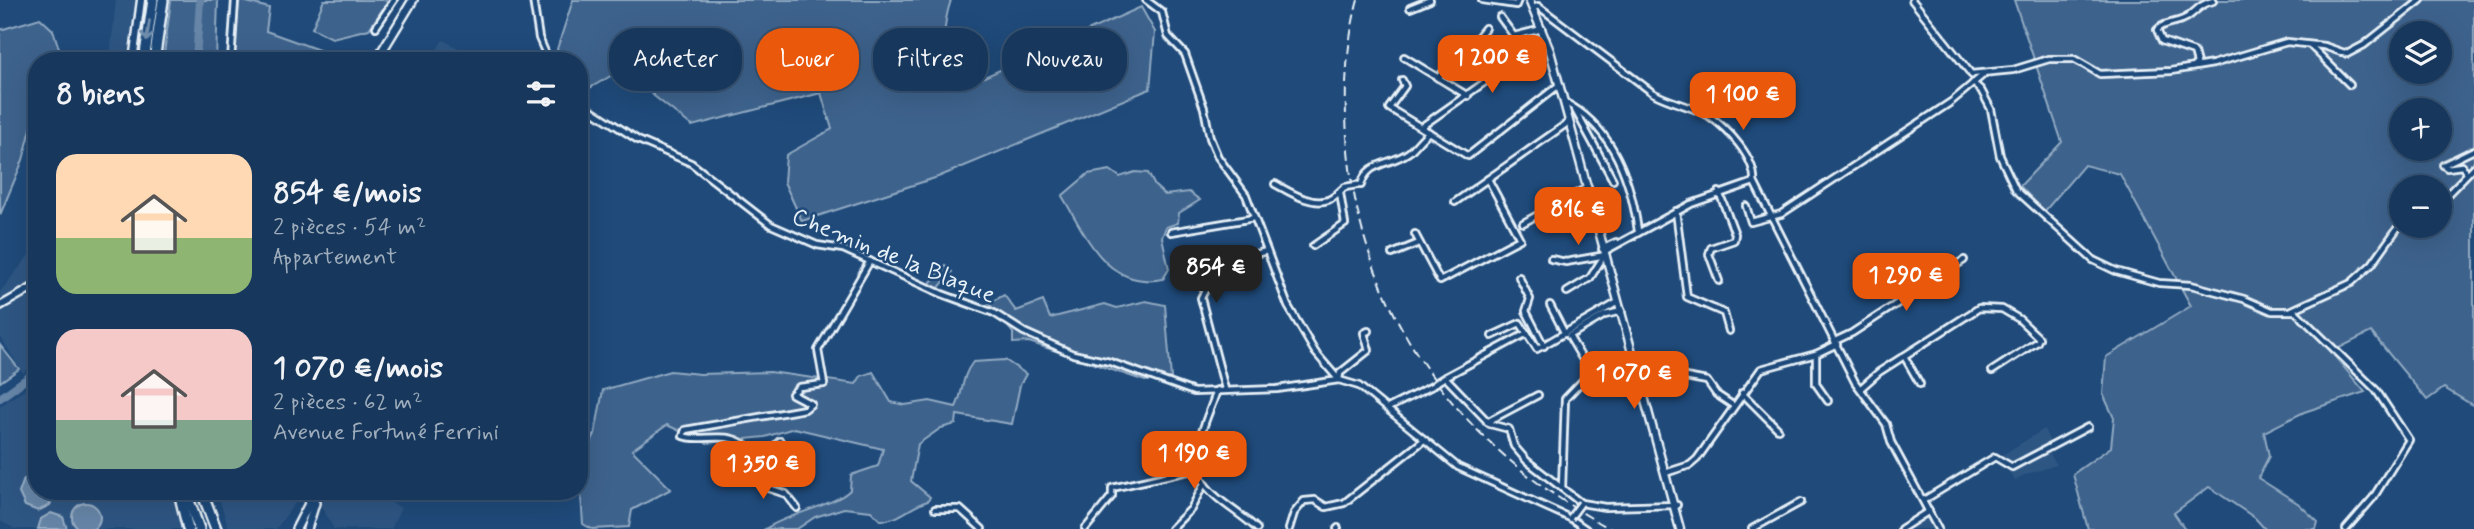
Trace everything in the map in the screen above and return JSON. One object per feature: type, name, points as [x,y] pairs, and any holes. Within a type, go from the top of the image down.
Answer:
[{"type":"highway","points":[[145,52],[153,0]]},
{"type":"highway","points":[[155,52],[163,0]]},
{"type":"highway","points":[[181,500],[188,529]]},
{"type":"highway","points":[[189,500],[198,529]]},
{"type":"highway","points":[[202,500],[210,529]]},
{"type":"highway","points":[[203,500],[216,529]]},
{"type":"main road","points":[[134,52],[141,0]]},
{"type":"main road","points":[[379,52],[413,0]]},
{"type":"main road","points":[[1529,0],[1546,39],[1682,529]]},
{"type":"main road","points":[[0,306],[28,290]]},
{"type":"main road","points":[[296,529],[312,500]]},
{"type":"main road","points":[[306,529],[315,500]]},
{"type":"street","points":[[232,52],[235,0]]},
{"type":"street","points":[[376,27],[394,0]]},
{"type":"street","points":[[533,0],[539,38],[545,52]]},
{"type":"street","points":[[1146,0],[1162,12],[1168,36],[1185,54],[1218,157],[1245,195],[1288,306],[1315,352],[1339,380],[1359,386],[1458,467],[1570,518],[1586,529]]},
{"type":"street","points":[[1410,8],[1430,0]]},
{"type":"street","points":[[1482,0],[1510,6],[1516,5],[1518,0]]},
{"type":"street","points":[[1912,0],[1971,74],[1973,83],[1981,90],[1991,108],[2000,156],[2016,190],[2093,260],[2116,271],[2159,283],[2191,285],[2244,299],[2272,311],[2291,310],[2351,283],[2372,264],[2390,238]]},
{"type":"street","points":[[1971,74],[2013,70],[2049,59],[2074,60],[2100,74],[2193,68],[2246,56],[2287,42],[2325,46],[2340,53],[2354,52],[2421,0]]},
{"type":"street","points":[[2193,68],[2197,63],[2194,52],[2162,41],[2157,30],[2162,25],[2187,17],[2198,6],[2213,1]]},
{"type":"street","points":[[1534,8],[1538,6],[1653,93],[1719,124],[1746,154],[1754,182],[1836,343],[1886,425],[1891,442],[1938,529]]},
{"type":"street","points":[[1500,17],[1514,36],[1543,29]]},
{"type":"street","points":[[1438,78],[1457,55],[1465,53],[1485,28]]},
{"type":"street","points":[[1421,127],[1546,39]]},
{"type":"street","points":[[2310,45],[2350,85]]},
{"type":"street","points":[[1465,53],[1498,75]]},
{"type":"street","points":[[1404,57],[1468,96]]},
{"type":"street","points":[[1746,206],[1751,222],[1781,214],[1951,102],[1986,73]]},
{"type":"street","points":[[1402,80],[1405,86],[1389,108],[1468,156],[1559,85]]},
{"type":"street","points":[[1564,102],[1590,119],[1625,173],[1634,200],[1638,231]]},
{"type":"street","points":[[1574,107],[1612,180]]},
{"type":"street","name":"Chemin de la Blaque","points":[[588,108],[638,140],[691,163],[771,225],[817,245],[843,249],[994,313],[1024,332],[1073,354],[1110,362],[1179,389],[1194,392],[1277,388],[1339,380]]},
{"type":"street","points":[[1455,202],[1569,122]]},
{"type":"street","points":[[1313,246],[1345,224],[1341,188],[1361,185],[1365,172],[1371,167],[1408,152],[1429,132]]},
{"type":"street","points":[[2467,173],[2462,166],[2447,168],[2443,165],[2474,150]]},
{"type":"street","points":[[2452,189],[2474,167]]},
{"type":"street","points":[[1415,234],[1440,281],[1520,239],[1488,179]]},
{"type":"street","points":[[1567,292],[1590,278],[1605,251],[1616,242],[1719,192],[1754,182]]},
{"type":"street","points":[[1275,184],[1307,199],[1328,200],[1340,193]]},
{"type":"street","points":[[1523,223],[1588,188]]},
{"type":"street","points":[[1719,192],[1735,234],[1734,240],[1711,248],[1709,254],[1720,281]]},
{"type":"street","points":[[1676,211],[1687,297],[1724,313],[1729,331]]},
{"type":"street","points":[[1171,232],[1255,218]]},
{"type":"street","points":[[1392,254],[1419,243]]},
{"type":"street","points":[[1225,389],[1202,298],[1208,284],[1208,266],[1267,251]]},
{"type":"street","points":[[1552,259],[1566,262],[1605,251]]},
{"type":"street","points":[[1666,473],[1690,465],[1697,459],[1761,369],[1816,354],[1964,260]]},
{"type":"street","points":[[763,475],[753,475],[748,471],[745,445],[735,438],[719,439],[712,435],[691,439],[684,436],[685,430],[805,409],[811,404],[792,394],[799,387],[824,384],[818,350],[870,261]]},
{"type":"street","points":[[1518,277],[1530,299],[1526,311],[1544,346]]},
{"type":"street","points":[[1492,336],[1520,323],[1537,349],[1619,301]]},
{"type":"street","points":[[1550,305],[1565,334]]},
{"type":"street","points":[[1861,388],[1972,311],[1990,307],[2002,309],[2019,319],[2039,338],[1992,371]]},
{"type":"street","points":[[2291,310],[2304,317],[2376,390],[2409,440],[2373,498],[2346,529]]},
{"type":"street","points":[[1583,360],[1569,336],[1605,315],[1621,311]]},
{"type":"street","points":[[1339,380],[1340,373],[1369,350],[1364,333],[1368,331]]},
{"type":"street","points":[[1388,408],[1527,333]]},
{"type":"street","points":[[1816,354],[1815,384],[1828,401]]},
{"type":"street","points":[[1904,356],[1920,384]]},
{"type":"street","points":[[1562,489],[1565,399],[1589,374]]},
{"type":"street","points":[[1656,377],[1680,376],[1707,381],[1716,394],[1734,406]]},
{"type":"street","points":[[1443,378],[1487,422],[1509,429],[1514,446],[1527,461],[1580,503],[1605,507],[1675,506]]},
{"type":"street","points":[[1217,390],[1196,451],[1197,469],[1204,484],[1257,529]]},
{"type":"street","points":[[1742,393],[1778,429]]},
{"type":"street","points":[[1487,422],[1538,395]]},
{"type":"street","points":[[1924,500],[1995,457],[2012,467],[2088,427]]},
{"type":"street","points":[[1289,529],[1294,513],[1304,501],[1310,499],[1333,508],[1344,503],[1424,440]]},
{"type":"street","points":[[780,441],[764,456],[763,475],[768,488],[786,494],[797,508]]},
{"type":"street","points":[[1086,529],[1112,496],[1112,488],[1197,469]]},
{"type":"street","points":[[1171,529],[1191,509],[1201,495],[1204,484]]},
{"type":"street","points":[[1752,529],[1801,502]]},
{"type":"street","points":[[1570,518],[1580,503]]},
{"type":"street","points":[[935,509],[960,509],[982,529]]},
{"type":"street","points":[[1901,529],[1929,511]]},
{"type":"shaded area","points":[[116,0],[135,0],[128,52],[111,52]]},
{"type":"shaded area","points":[[171,0],[218,0],[216,52],[164,52]]},
{"type":"shaded area","points":[[239,0],[269,8],[266,31],[322,51],[321,52],[235,52]]},
{"type":"shaded area","points":[[324,0],[389,0],[369,29],[332,38],[312,28]]},
{"type":"shaded area","points":[[573,0],[951,0],[945,28],[873,28],[873,91],[988,91],[988,75],[1002,69],[1002,91],[1127,91],[1127,28],[1094,28],[1141,7],[1155,32],[1150,89],[938,177],[802,221],[784,182],[786,155],[832,129],[821,93],[692,126],[650,91],[742,91],[742,28],[609,28],[609,77],[588,89],[588,52],[559,52],[557,49]]},
{"type":"shaded area","points":[[2014,0],[2474,0],[2474,406],[2444,388],[2427,400],[2371,332],[2331,352],[2365,392],[2304,412],[2264,432],[2269,456],[2258,478],[2299,504],[2318,522],[2316,529],[2265,529],[2255,518],[2209,487],[2174,513],[2185,529],[2088,529],[2073,474],[2111,447],[2114,418],[2103,394],[2106,357],[2191,306],[2120,174],[2084,165],[2044,212],[2020,186],[2062,142]]},
{"type":"shaded area","points":[[40,18],[53,30],[60,52],[28,52],[28,141],[23,160],[0,215],[0,30]]},
{"type":"shaded area","points":[[443,40],[462,50],[461,52],[436,52]]},
{"type":"shaded area","points":[[1110,170],[1120,177],[1135,172],[1148,173],[1155,186],[1165,195],[1189,192],[1200,200],[1179,213],[1178,223],[1166,227],[1162,237],[1169,269],[1163,279],[1143,280],[1112,268],[1089,242],[1062,196],[1088,174]]},
{"type":"shaded area","points":[[28,256],[28,285],[0,301],[0,292]]},
{"type":"shaded area","points":[[945,265],[952,272],[938,289],[930,283]]},
{"type":"shaded area","points":[[1004,295],[1016,311],[1043,301],[1050,318],[1105,304],[1117,308],[1146,301],[1165,305],[1171,378],[1145,381],[1029,342],[1013,343],[1013,333],[989,303]]},
{"type":"shaded area","points":[[28,296],[28,369],[23,373],[0,336],[0,313]]},
{"type":"shaded area","points":[[0,345],[19,369],[0,382]]},
{"type":"shaded area","points":[[1005,360],[1026,374],[1020,385],[1012,424],[957,415],[956,424],[941,428],[918,444],[911,481],[930,497],[928,501],[899,516],[880,520],[871,511],[844,508],[815,517],[797,529],[765,529],[843,496],[850,490],[851,475],[878,466],[883,449],[794,428],[765,437],[706,443],[667,425],[632,450],[671,489],[632,510],[629,527],[592,529],[583,524],[581,500],[588,500],[588,448],[595,434],[603,390],[670,371],[700,374],[770,372],[856,384],[861,376],[873,372],[891,402],[905,405],[930,401],[956,407],[966,373],[973,362]]},
{"type":"shaded area","points":[[28,387],[28,500],[173,500],[181,529],[15,529],[0,521],[0,406]]},
{"type":"shaded area","points":[[2044,429],[2052,447],[2048,450],[2056,465],[2022,476],[2015,481],[1999,457]]},
{"type":"shaded area","points":[[28,477],[28,500],[52,500],[50,505],[38,511],[25,506],[19,493],[24,479]]},
{"type":"shaded area","points":[[220,500],[297,500],[276,529],[229,529]]},
{"type":"shaded area","points":[[321,500],[388,500],[401,508],[391,529],[334,529],[320,504]]},
{"type":"shaded area","points":[[81,504],[91,504],[99,512],[99,522],[91,530],[81,530],[73,522],[73,512]]},
{"type":"shaded area","points":[[51,513],[63,517],[67,529],[38,529],[41,519]]},
{"type":"shaded area","points":[[1928,514],[1935,529],[1905,529]]},
{"type":"waterway","points":[[197,52],[200,0]]},
{"type":"waterway","points":[[0,398],[28,378]]},
{"type":"railway","points":[[1358,0],[1347,68],[1347,137],[1355,201],[1372,260],[1396,316],[1427,368],[1464,416],[1508,458],[1557,496],[1611,529]]}]
